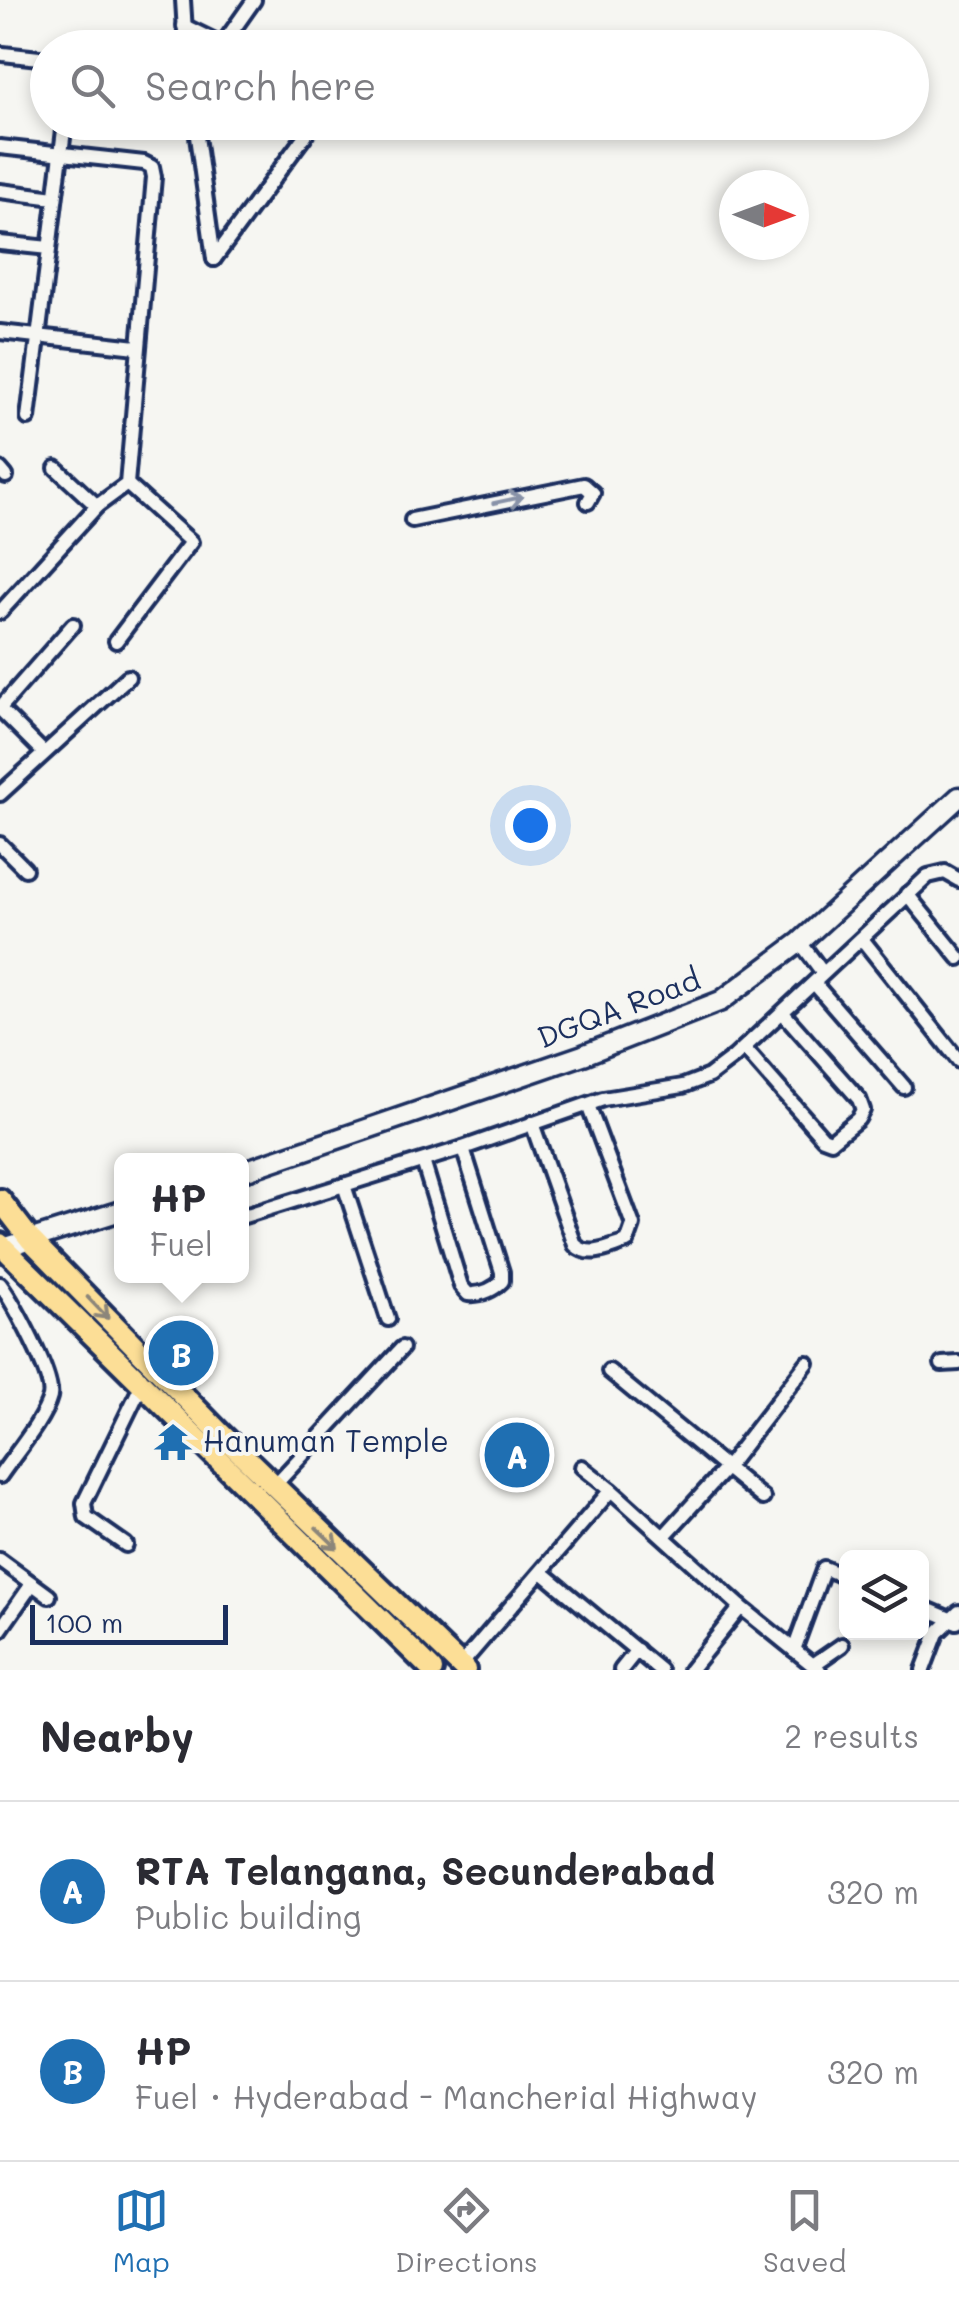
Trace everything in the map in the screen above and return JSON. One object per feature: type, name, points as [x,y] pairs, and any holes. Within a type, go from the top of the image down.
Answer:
[{"type":"main road","name":"DGQA Road","points":[[249,1169],[583,1055],[721,1001],[800,942],[959,797]]},
{"type":"main road","points":[[0,1200],[30,1238],[273,1487],[461,1668]]},
{"type":"main road","points":[[114,1213],[1,1248],[432,1670]]},
{"type":"street","points":[[183,0],[184,30]]},
{"type":"street","points":[[235,30],[254,0]]},
{"type":"street","points":[[184,26],[192,30]]},
{"type":"street","points":[[3,54],[30,58]]},
{"type":"street","points":[[28,418],[62,140]]},
{"type":"street","points":[[197,140],[214,259],[302,140]]},
{"type":"street","points":[[0,147],[152,167],[154,177],[127,484],[97,506],[0,612]]},
{"type":"street","points":[[0,192],[55,198]]},
{"type":"street","points":[[0,243],[49,248]]},
{"type":"street","points":[[0,332],[137,347]]},
{"type":"street","points":[[56,468],[97,506]]},
{"type":"street","points":[[116,641],[191,542],[127,484]]},
{"type":"street","points":[[412,520],[584,484],[592,493],[588,502]]},
{"type":"street","points":[[43,752],[0,709],[73,624]]},
{"type":"street","points":[[0,794],[128,677]]},
{"type":"street","points":[[0,844],[25,869]]},
{"type":"street","points":[[249,1215],[617,1096],[683,1086],[709,1076],[783,1013],[907,894],[935,873],[945,872],[959,880]]},
{"type":"street","points":[[907,894],[959,958]]},
{"type":"street","points":[[862,939],[959,1061]]},
{"type":"street","points":[[800,942],[819,978],[904,1087]]},
{"type":"street","points":[[744,1048],[823,1138],[831,1142],[838,1138],[863,1110],[858,1099],[783,1013]]},
{"type":"street","points":[[532,1123],[575,1244],[591,1253],[628,1242],[633,1224],[588,1105]]},
{"type":"street","points":[[423,1161],[461,1286],[468,1294],[496,1288],[502,1281],[502,1272],[463,1148]]},
{"type":"street","points":[[344,1185],[388,1319]]},
{"type":"street","points":[[0,1284],[18,1311],[52,1386],[49,1401],[0,1476]]},
{"type":"street","points":[[273,1487],[402,1348]]},
{"type":"street","points":[[942,1364],[959,1363]]},
{"type":"street","points":[[665,1535],[726,1468],[806,1364]]},
{"type":"street","points":[[610,1371],[763,1498]]},
{"type":"street","points":[[126,1545],[86,1518],[84,1503],[142,1384]]},
{"type":"street","points":[[582,1467],[816,1668],[842,1645]]},
{"type":"street","points":[[461,1668],[611,1490]]},
{"type":"street","points":[[0,1560],[49,1596]]},
{"type":"street","points":[[794,1650],[824,1568],[839,1574]]},
{"type":"street","points":[[543,1572],[660,1670]]},
{"type":"street","points":[[0,1630],[32,1584]]},
{"type":"street","points":[[690,1670],[742,1607]]},
{"type":"street","points":[[929,1609],[956,1618]]},
{"type":"street","points":[[923,1670],[937,1633],[956,1618]]},
{"type":"street","points":[[621,1670],[637,1650]]},
{"type":"place","name":"HP","points":[[181,1353]]},
{"type":"place","name":"Hanuman Temple","points":[[173,1442]]},
{"type":"place","name":"RTA Telangana, Secunderabad","points":[[517,1455]]}]
